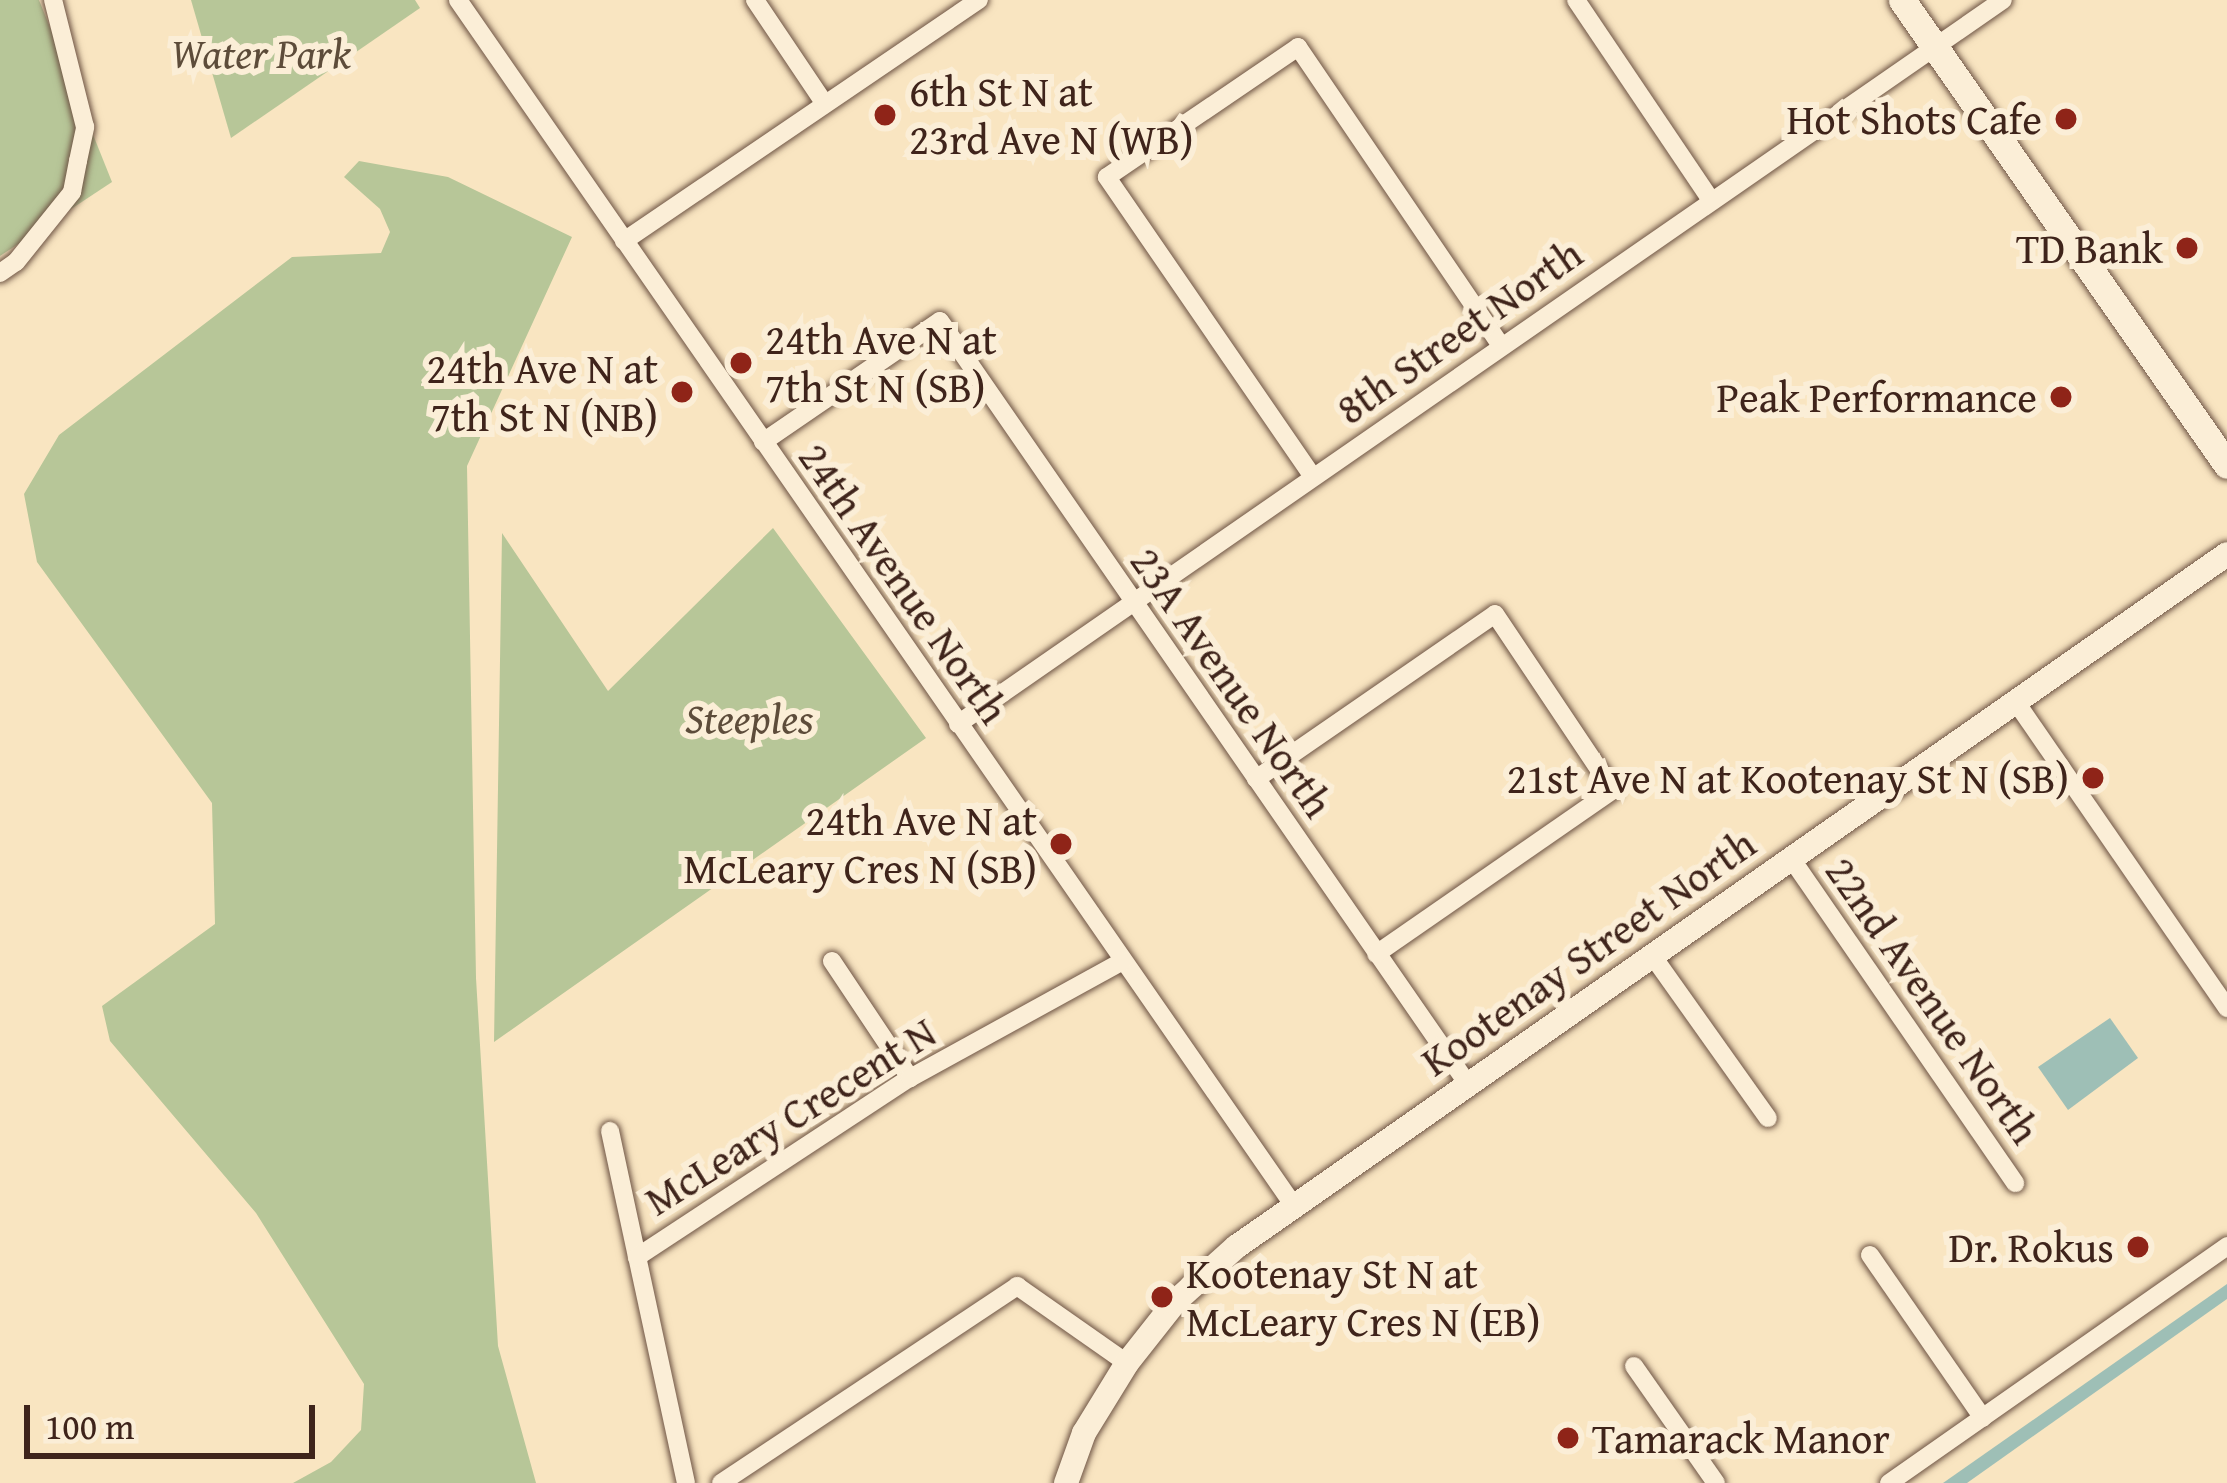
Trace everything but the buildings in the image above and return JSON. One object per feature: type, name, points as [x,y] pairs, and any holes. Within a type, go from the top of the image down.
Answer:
[{"type":"main road","points":[[1902,0],[2227,465]]},
{"type":"street","points":[[0,273],[16,262],[72,192],[85,128],[53,0]]},
{"type":"street","name":"24th Avenue North","points":[[458,0],[1294,1206]]},
{"type":"street","points":[[754,0],[825,104]]},
{"type":"street","points":[[624,241],[979,0]]},
{"type":"street","points":[[1576,0],[1710,199]]},
{"type":"street","name":"8th Street North","points":[[958,724],[2002,0]]},
{"type":"street","points":[[1313,477],[1107,177],[1298,47],[1501,346]]},
{"type":"street","name":"23A Avenue North","points":[[763,442],[940,321],[1467,1083]]},
{"type":"street","name":"Kootenay Street North","points":[[1066,1483],[1084,1433],[1127,1363],[1176,1301],[1294,1206],[2227,554]]},
{"type":"street","points":[[1256,779],[1495,614],[1613,790],[1376,954]]},
{"type":"street","points":[[2016,702],[2227,1008]]},
{"type":"street","name":"22nd Avenue North","points":[[1792,858],[2015,1183]]},
{"type":"street","points":[[1652,955],[1768,1118]]},
{"type":"street","points":[[832,961],[910,1078]]},
{"type":"street","name":"McLeary Crecent N","points":[[686,1483],[637,1257],[910,1078],[1123,961]]},
{"type":"street","points":[[610,1131],[637,1257]]},
{"type":"street","points":[[1889,1483],[2227,1246]]},
{"type":"street","points":[[1870,1255],[1983,1418]]},
{"type":"street","points":[[721,1483],[1017,1286],[1127,1363]]},
{"type":"street","points":[[1634,1366],[1716,1483]]},
{"type":"green space","points":[[0,0],[39,0],[112,182],[0,256]]},
{"type":"green space","name":"Water Park","points":[[191,0],[415,0],[420,8],[231,138]]},
{"type":"green space","points":[[359,161],[448,177],[572,237],[467,466],[476,978],[498,1346],[536,1483],[293,1483],[331,1462],[361,1430],[364,1384],[256,1213],[110,1041],[102,1006],[215,924],[212,803],[37,562],[24,494],[59,435],[292,257],[381,253],[390,232],[380,209],[344,177]]},
{"type":"green space","name":"Steeples","points":[[773,528],[926,738],[494,1042],[502,533],[608,691]]},
{"type":"water","points":[[2110,1018],[2138,1058],[2068,1110],[2038,1067]]},
{"type":"water","points":[[2227,1284],[2227,1299],[1967,1483],[1943,1483]]},
{"type":"place","name":"6th St N at 23rd Ave N (WB)","points":[[885,115]]},
{"type":"place","name":"Hot Shots Cafe","points":[[2066,119]]},
{"type":"place","name":"TD Bank","points":[[2187,248]]},
{"type":"place","name":"24th Ave N at 7th St N (SB)","points":[[741,363]]},
{"type":"place","name":"24th Ave N at 7th St N (NB)","points":[[682,392]]},
{"type":"place","name":"Peak Performance","points":[[2061,397]]},
{"type":"place","name":"21st Ave N at Kootenay St N (SB)","points":[[2093,778]]},
{"type":"place","name":"24th Ave N at McLeary Cres N (SB)","points":[[1061,844]]},
{"type":"place","name":"Dr. Rokus","points":[[2138,1247]]},
{"type":"place","name":"Kootenay St N at McLeary Cres N (EB)","points":[[1162,1297]]},
{"type":"place","name":"Tamarack Manor","points":[[1568,1438]]}]
